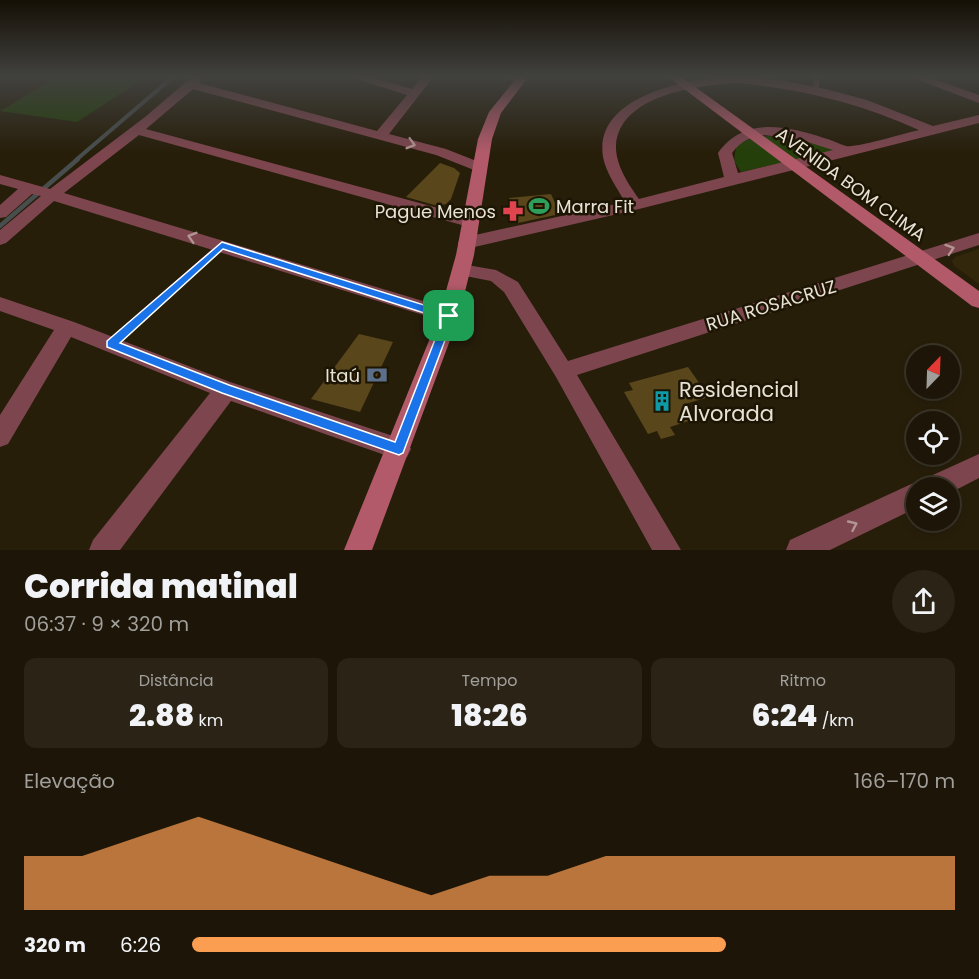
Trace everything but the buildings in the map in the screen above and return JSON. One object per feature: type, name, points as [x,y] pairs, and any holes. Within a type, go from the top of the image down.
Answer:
[{"type":"main road","points":[[358,550],[449,316],[461,270],[480,160],[495,112],[504,102]]},
{"type":"main road","name":"AVENIDA BOM CLIMA","points":[[705,102],[979,301]]},
{"type":"street","points":[[0,213],[40,191],[137,130],[171,102]]},
{"type":"street","points":[[266,102],[441,152],[480,160]]},
{"type":"street","points":[[381,135],[408,102]]},
{"type":"street","points":[[635,205],[614,173],[610,158],[610,138],[617,122],[640,102]]},
{"type":"street","points":[[862,102],[932,130]]},
{"type":"street","points":[[466,243],[635,205],[979,119]]},
{"type":"street","points":[[137,130],[469,222]]},
{"type":"street","points":[[732,179],[725,153],[734,141],[748,133],[770,131],[804,135],[847,151]]},
{"type":"street","points":[[0,179],[449,316]]},
{"type":"street","points":[[0,239],[40,191]]},
{"type":"street","points":[[434,212],[472,202]]},
{"type":"street","name":"RUA ROSACRUZ","points":[[563,371],[979,239]]},
{"type":"street","points":[[461,270],[489,273],[505,280],[563,371],[667,550]]},
{"type":"street","points":[[0,304],[67,327],[226,390],[399,449]]},
{"type":"street","points":[[0,436],[67,327]]},
{"type":"street","points":[[103,550],[226,390]]},
{"type":"street","points":[[956,477],[979,466]]},
{"type":"street","points":[[800,550],[906,500]]},
{"type":"lane","points":[[111,344],[222,246]]},
{"type":"shaded area","points":[[979,249],[979,284],[954,266],[952,261],[955,257]]},
{"type":"green space","points":[[16,102],[108,102],[77,122],[0,111]]},
{"type":"green space","points":[[768,136],[801,140],[837,150],[741,172],[734,161],[736,146],[747,140]]},
{"type":"waterway","points":[[76,160],[144,102]]},
{"type":"waterway","points":[[0,226],[78,159]]},
{"type":"place","name":"Marra Fit","points":[[539,206]]},
{"type":"place","name":"Pague Menos","points":[[513,211]]},
{"type":"place","name":"Itaú","points":[[377,375]]},
{"type":"place","name":"Residencial Alvorada","points":[[662,401]]},
{"type":"route","points":[[222,246],[449,316],[399,449],[226,390],[111,344],[222,246]]}]
